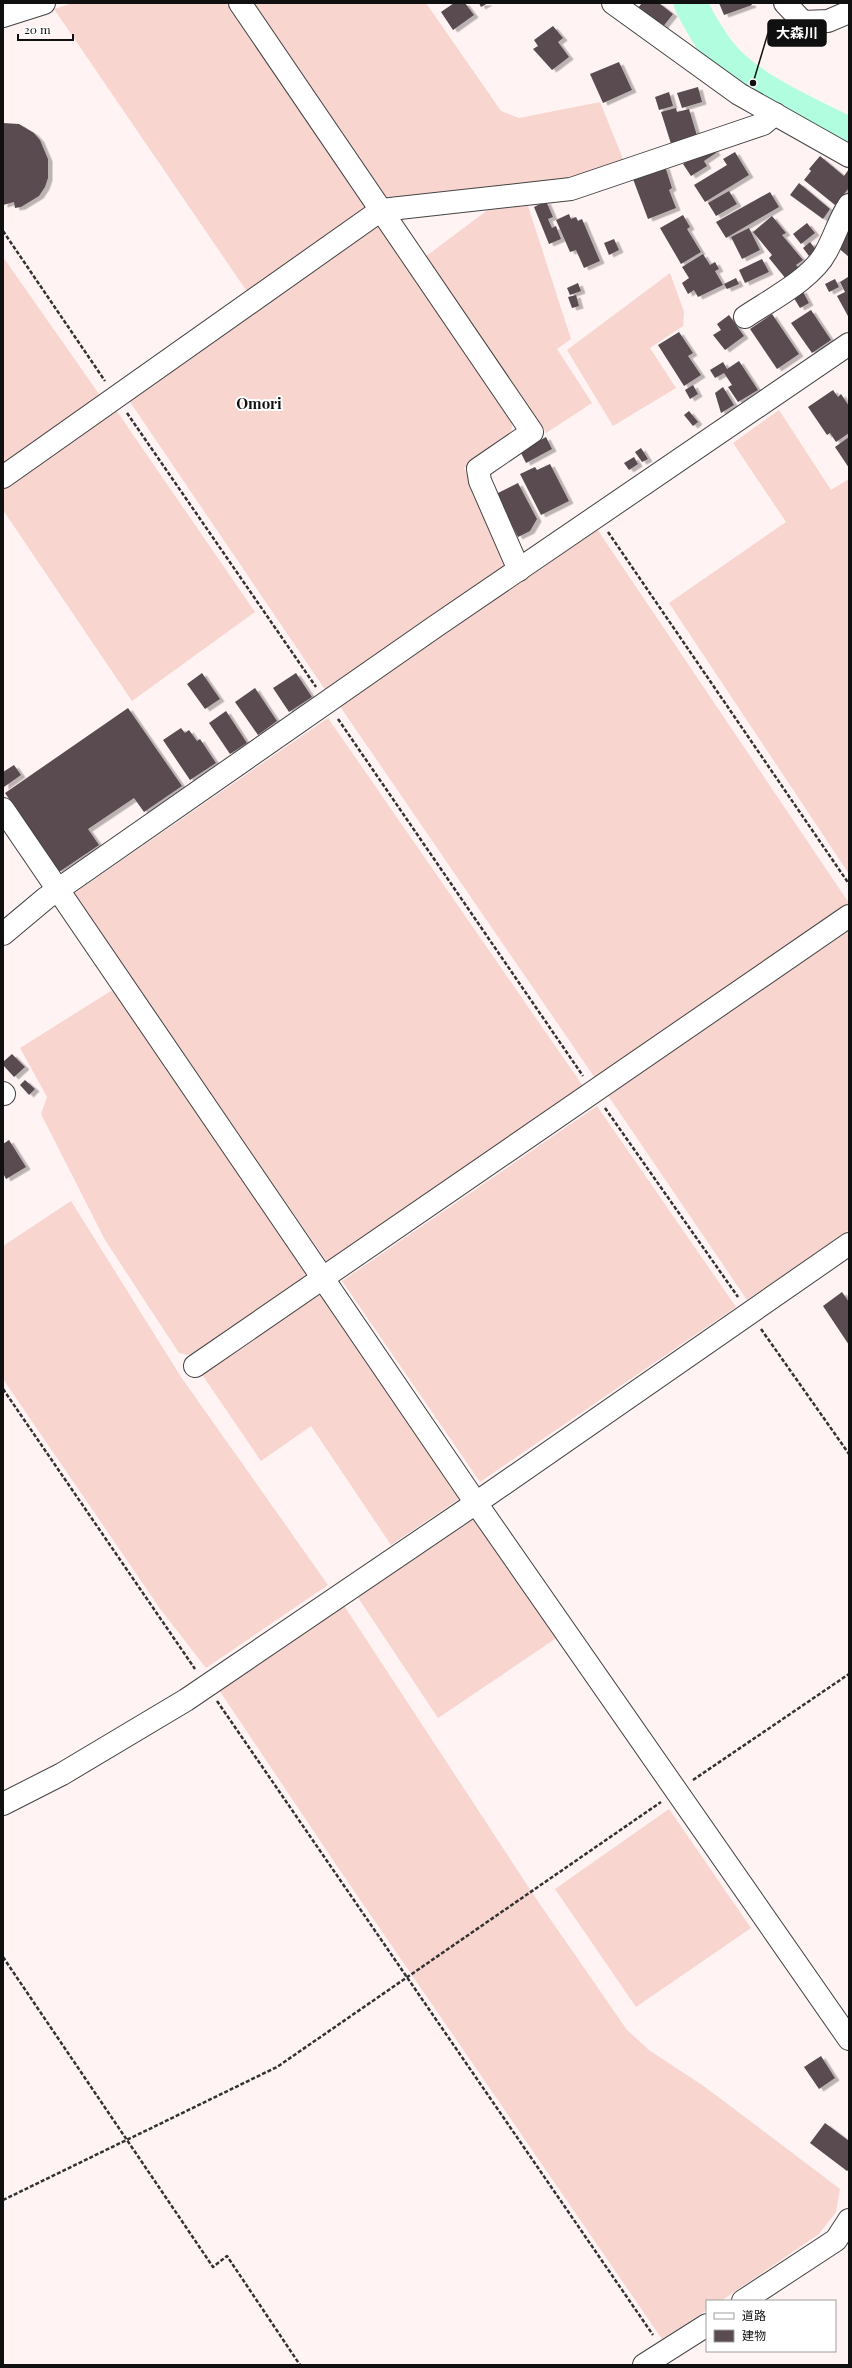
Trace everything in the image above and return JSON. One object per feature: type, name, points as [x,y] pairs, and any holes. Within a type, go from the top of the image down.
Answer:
[{"type":"street","points":[[3,16],[44,3]]},
{"type":"street","points":[[240,3],[532,432],[478,469],[480,481],[519,570]]},
{"type":"street","points":[[614,3],[739,94],[849,156]]},
{"type":"street","points":[[785,3],[803,22],[828,21],[849,12]]},
{"type":"street","points":[[3,476],[382,210],[571,189],[764,124],[775,114]]},
{"type":"street","points":[[745,318],[815,267],[826,253],[840,219],[849,205]]},
{"type":"street","points":[[3,934],[46,898],[326,702],[849,344]]},
{"type":"street","points":[[3,809],[476,1503],[849,2039]]},
{"type":"street","points":[[194,1366],[849,916]]},
{"type":"street","points":[[3,1804],[76,1766],[207,1686],[476,1503],[849,1244]]},
{"type":"street","points":[[746,2300],[836,2240],[849,2220]]},
{"type":"street","points":[[644,2365],[706,2325]]},
{"type":"path","points":[[3,231],[594,1091],[849,1454]]},
{"type":"path","points":[[597,517],[849,884]]},
{"type":"path","points":[[3,1389],[664,2352]]},
{"type":"path","points":[[3,2200],[278,2067],[849,1674]]},
{"type":"path","points":[[3,1957],[213,2267],[227,2256],[300,2365]]},
{"type":"shaded area","points":[[73,3],[228,3],[371,212],[250,296],[54,9]]},
{"type":"shaded area","points":[[253,3],[426,3],[501,111],[519,118],[600,102],[625,164],[570,181],[388,203]]},
{"type":"shaded area","points":[[528,206],[571,339],[557,349],[592,403],[546,433],[425,257],[489,209]]},
{"type":"shaded area","points":[[377,219],[513,419],[511,433],[464,468],[504,561],[503,572],[328,694],[126,396]]},
{"type":"shaded area","points":[[3,257],[106,404],[3,472]]},
{"type":"shaded area","points":[[670,273],[684,312],[683,326],[650,348],[676,388],[613,426],[567,350]]},
{"type":"shaded area","points":[[116,410],[255,612],[132,701],[3,510],[3,489]]},
{"type":"shaded area","points":[[779,410],[831,490],[849,479],[849,874],[669,603],[786,522],[733,443]]},
{"type":"shaded area","points":[[597,529],[849,903],[595,1078],[339,705]]},
{"type":"shaded area","points":[[328,718],[585,1089],[327,1262],[73,894]]},
{"type":"shaded area","points":[[849,931],[849,1230],[747,1300],[607,1094]]},
{"type":"shaded area","points":[[114,989],[309,1275],[190,1355],[179,1353],[105,1240],[41,1114],[47,1097],[20,1048]]},
{"type":"shaded area","points":[[597,1106],[736,1307],[480,1482],[342,1281]]},
{"type":"shaded area","points":[[71,1201],[181,1377],[328,1585],[206,1668],[161,1610],[3,1379],[3,1246]]},
{"type":"shaded area","points":[[324,1292],[462,1497],[391,1545],[311,1426],[261,1461],[201,1373]]},
{"type":"shaded area","points":[[466,1516],[477,1518],[558,1637],[438,1718],[355,1593]]},
{"type":"shaded area","points":[[341,1601],[535,1897],[627,2030],[649,2050],[705,2087],[840,2189],[836,2212],[819,2234],[722,2300],[706,2300],[706,2311],[662,2339],[339,1869],[217,1687]]},
{"type":"shaded area","points":[[669,1809],[751,1928],[636,2007],[555,1889]]},
{"type":"building","points":[[454,3],[465,3],[474,15],[453,30],[441,12]]},
{"type":"building","points":[[479,3],[488,3],[481,7]]},
{"type":"building","points":[[642,3],[659,3],[673,14],[662,28],[638,8]]},
{"type":"building","points":[[719,3],[751,3],[752,5],[724,15]]},
{"type":"building","points":[[553,26],[563,38],[558,42],[569,57],[552,70],[533,49],[538,46],[534,40]]},
{"type":"building","points":[[619,62],[632,90],[603,103],[590,74]]},
{"type":"building","points":[[698,87],[702,102],[682,108],[677,93]]},
{"type":"building","points":[[669,92],[673,106],[659,110],[655,97]]},
{"type":"building","points":[[676,108],[677,112],[689,109],[698,139],[672,147],[661,112]]},
{"type":"building","points":[[3,123],[19,124],[34,133],[40,140],[48,159],[48,178],[45,187],[39,196],[21,207],[15,208],[14,202],[3,205]]},
{"type":"building","points":[[712,146],[716,153],[704,161],[707,166],[691,176],[683,164]]},
{"type":"building","points":[[735,152],[749,175],[705,202],[694,185],[727,165],[723,159]]},
{"type":"building","points":[[820,156],[844,176],[849,169],[849,188],[835,205],[804,180],[811,171],[809,169]]},
{"type":"building","points":[[665,166],[672,188],[669,190],[676,208],[648,219],[633,179]]},
{"type":"building","points":[[799,183],[830,209],[823,219],[790,195]]},
{"type":"building","points":[[729,191],[737,204],[716,216],[708,203]]},
{"type":"building","points":[[770,192],[779,207],[726,238],[716,222]]},
{"type":"building","points":[[546,201],[553,217],[548,219],[552,228],[556,226],[561,239],[549,244],[534,207]]},
{"type":"building","points":[[569,214],[571,219],[576,217],[578,221],[582,219],[600,261],[584,268],[576,250],[570,252],[556,220]]},
{"type":"building","points":[[683,215],[690,227],[687,229],[701,252],[681,264],[660,228]]},
{"type":"building","points":[[772,216],[786,233],[782,235],[803,260],[796,265],[799,268],[786,279],[769,258],[772,255],[753,232]]},
{"type":"building","points":[[807,223],[815,233],[801,244],[793,234]]},
{"type":"building","points":[[749,228],[760,250],[742,259],[731,237]]},
{"type":"building","points":[[849,231],[849,257],[836,246]]},
{"type":"building","points":[[614,239],[619,250],[609,255],[604,243]]},
{"type":"building","points":[[810,242],[816,250],[809,256],[803,248]]},
{"type":"building","points":[[703,254],[710,265],[715,262],[719,269],[715,271],[723,285],[698,297],[694,290],[688,294],[682,283],[689,278],[682,267]]},
{"type":"building","points":[[762,259],[769,272],[745,283],[739,270]]},
{"type":"building","points":[[848,277],[849,318],[837,296],[845,292],[840,282]]},
{"type":"building","points":[[736,278],[739,284],[727,289],[724,284]]},
{"type":"building","points":[[835,279],[839,287],[829,292],[825,284]]},
{"type":"building","points":[[578,283],[581,291],[570,295],[567,288]]},
{"type":"building","points":[[802,290],[809,303],[800,308],[792,295]]},
{"type":"building","points":[[576,295],[579,306],[572,308],[568,297]]},
{"type":"building","points":[[811,310],[831,340],[812,353],[791,323]]},
{"type":"building","points":[[772,314],[799,354],[777,369],[750,329]]},
{"type":"building","points":[[729,315],[744,336],[725,350],[713,335],[721,330],[717,324]]},
{"type":"building","points":[[679,332],[693,353],[688,356],[701,375],[684,386],[658,345]]},
{"type":"building","points":[[739,361],[758,390],[738,402],[728,387],[732,385],[724,373],[715,378],[710,370],[723,362],[727,369]]},
{"type":"building","points":[[693,385],[698,394],[690,399],[685,390]]},
{"type":"building","points":[[723,387],[734,405],[721,413],[715,393]]},
{"type":"building","points":[[833,390],[838,397],[841,394],[849,406],[849,433],[836,442],[830,433],[827,435],[808,407]]},
{"type":"building","points":[[689,411],[698,422],[693,426],[684,415]]},
{"type":"building","points":[[546,437],[552,449],[526,463],[520,451]]},
{"type":"building","points":[[849,437],[849,468],[835,447]]},
{"type":"building","points":[[641,448],[648,459],[642,462],[635,452]]},
{"type":"building","points":[[634,457],[638,464],[629,470],[624,463]]},
{"type":"building","points":[[550,464],[569,501],[541,515],[520,474],[535,467],[537,470]]},
{"type":"building","points":[[518,483],[537,519],[530,531],[518,537],[496,494]]},
{"type":"building","points":[[202,673],[220,699],[205,709],[187,684]]},
{"type":"building","points":[[296,673],[312,697],[289,712],[273,688]]},
{"type":"building","points":[[255,688],[277,721],[258,735],[235,702]]},
{"type":"building","points":[[128,708],[182,786],[144,812],[134,798],[88,829],[99,845],[59,872],[5,793]]},
{"type":"building","points":[[226,711],[247,743],[230,754],[209,723]]},
{"type":"building","points":[[181,728],[185,733],[189,730],[197,741],[200,739],[216,763],[190,780],[163,740]]},
{"type":"building","points":[[14,765],[21,775],[4,787],[3,772]]},
{"type":"building","points":[[12,1054],[25,1067],[14,1077],[3,1065],[3,1062]]},
{"type":"building","points":[[25,1080],[35,1089],[29,1095],[20,1085]]},
{"type":"building","points":[[9,1140],[26,1167],[6,1179],[3,1173],[3,1144]]},
{"type":"building","points":[[842,1292],[849,1302],[849,1345],[823,1306]]},
{"type":"building","points":[[821,2056],[835,2078],[819,2089],[804,2067]]},
{"type":"building","points":[[825,2123],[849,2141],[849,2169],[847,2171],[810,2143]]},
{"type":"waterway","points":[[690,3],[713,43],[722,55],[748,79],[781,100],[849,134]]},
{"type":"place","name":"大森川","points":[[753,83]]},
{"type":"district","name":"Omori","points":[[259,404]]}]
